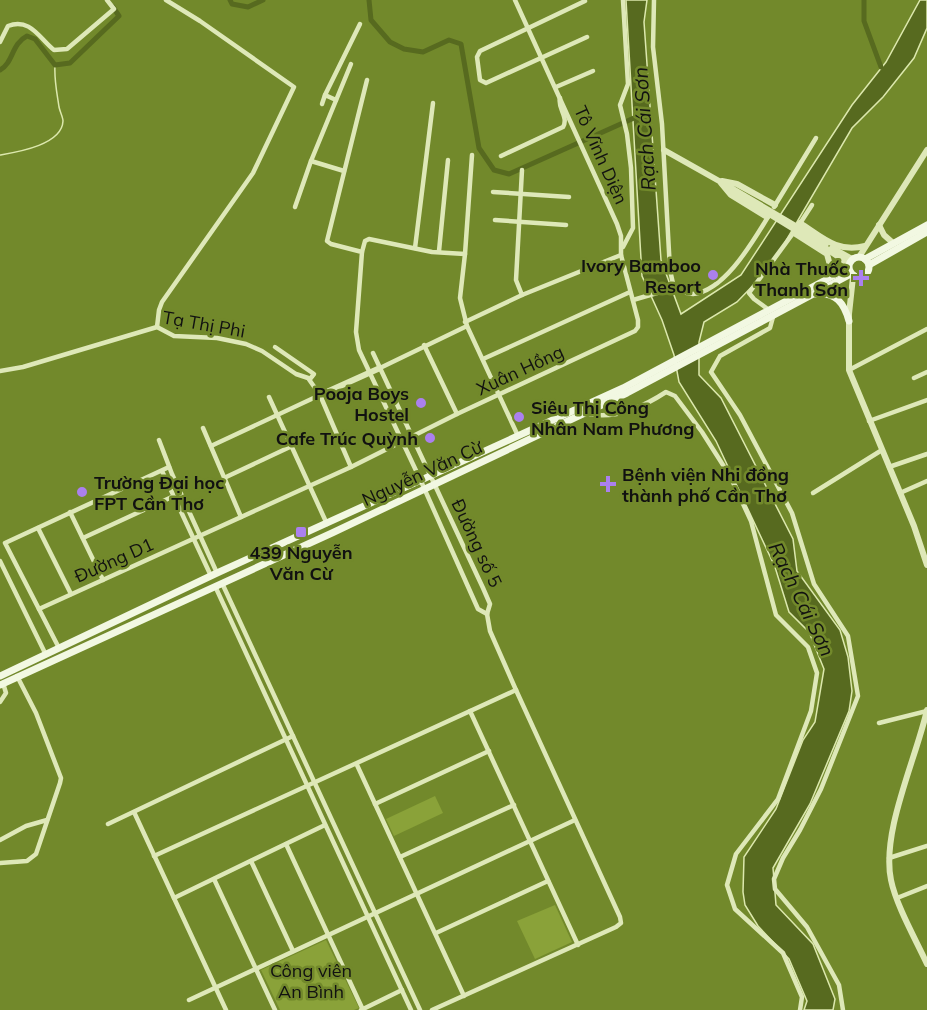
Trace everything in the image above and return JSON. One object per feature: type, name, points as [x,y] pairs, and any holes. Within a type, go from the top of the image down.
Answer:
[{"type":"main road","name":"Nguyễn Văn Cừ","points":[[771,313],[813,295],[856,265],[927,225]]},
{"type":"main road","name":"Nguyễn Văn Cừ","points":[[1,682],[214,575],[420,479],[585,413],[757,321],[827,279],[927,232]]},
{"type":"main road","points":[[813,295],[831,294],[840,300],[845,307],[849,321]]},
{"type":"main road","name":"Nguyễn Văn Cừ","points":[[1,682],[46,654],[60,652],[332,533],[519,440],[625,391]]},
{"type":"main road","points":[[327,524],[332,533]]},
{"type":"street","points":[[0,42],[5,29],[18,24],[37,32],[54,50],[67,49],[114,9],[107,0]]},
{"type":"street","points":[[157,327],[162,302],[253,173],[294,87],[166,0]]},
{"type":"street","name":"Tô Vĩnh Diện","points":[[515,0],[617,224],[622,247],[621,255],[638,327]]},
{"type":"street","points":[[622,247],[633,228],[631,168],[627,132],[620,105],[628,84],[623,0]]},
{"type":"street","points":[[654,0],[653,47],[664,150],[672,289]]},
{"type":"street","points":[[585,2],[479,52],[477,59],[480,80],[486,83],[587,37]]},
{"type":"street","points":[[322,104],[360,24]]},
{"type":"street","points":[[295,207],[310,160],[351,64]]},
{"type":"street","points":[[555,87],[593,71]]},
{"type":"street","points":[[367,80],[327,241],[362,252],[366,240],[432,252],[465,254]]},
{"type":"street","points":[[325,95],[336,100]]},
{"type":"street","points":[[501,156],[564,126],[565,120],[559,102],[560,98]]},
{"type":"street","points":[[415,248],[433,104]]},
{"type":"street","points":[[633,300],[672,289],[693,294],[705,290],[718,281],[743,255],[816,138]]},
{"type":"street","points":[[664,150],[719,180],[732,191],[856,265]]},
{"type":"street","points":[[927,150],[866,245],[856,265],[849,321],[849,370],[915,526],[927,565]]},
{"type":"street","points":[[472,155],[465,254],[459,298],[466,324],[519,440]]},
{"type":"street","points":[[310,160],[344,171]]},
{"type":"street","points":[[439,251],[448,160]]},
{"type":"street","points":[[522,170],[516,280],[522,295]]},
{"type":"street","points":[[719,180],[737,184],[775,205]]},
{"type":"street","points":[[719,180],[730,195],[768,217]]},
{"type":"street","points":[[493,192],[569,197]]},
{"type":"street","points":[[812,205],[749,293],[771,313],[770,328],[720,356],[711,372],[740,415],[792,513],[814,584],[848,636],[858,696],[821,789],[774,879],[775,888],[807,927],[834,974],[839,985],[843,1010]]},
{"type":"street","points":[[495,220],[566,225]]},
{"type":"street","points":[[800,223],[837,246],[850,249],[866,245]]},
{"type":"street","points":[[879,225],[884,235],[894,243]]},
{"type":"street","points":[[794,233],[827,254],[831,269],[827,279]]},
{"type":"street","name":"Đường số 5","points":[[362,252],[356,332],[359,350],[478,609],[487,614],[490,604],[373,353]]},
{"type":"street","points":[[211,446],[380,368],[522,295],[621,255]]},
{"type":"street","points":[[483,360],[630,292]]},
{"type":"street","name":"Tạ Thị Phi","points":[[0,371],[23,367],[157,327],[174,336],[218,338],[246,344],[262,351],[296,374],[310,379]]},
{"type":"street","name":"Xuân Hồng","points":[[310,486],[635,331],[638,327]]},
{"type":"street","points":[[849,370],[927,329]]},
{"type":"street","points":[[424,345],[457,414]]},
{"type":"street","points":[[275,347],[313,374],[310,379],[320,395],[351,467]]},
{"type":"street","points":[[914,378],[927,372]]},
{"type":"street","points":[[585,413],[596,416],[621,412],[644,406],[666,392],[670,393],[702,432],[730,476],[751,521],[776,615],[808,647],[817,673],[811,711],[778,799],[736,854],[727,885],[735,909],[783,953],[802,997],[800,1010]]},
{"type":"street","points":[[269,397],[327,524]]},
{"type":"street","points":[[869,421],[927,400]]},
{"type":"street","points":[[203,429],[241,517]]},
{"type":"street","points":[[159,440],[201,536],[214,575]]},
{"type":"street","points":[[224,477],[292,446]]},
{"type":"street","points":[[813,493],[882,450]]},
{"type":"street","points":[[890,467],[927,454]]},
{"type":"street","points":[[60,652],[5,543],[170,467]]},
{"type":"street","points":[[162,471],[316,784],[420,1010]]},
{"type":"street","points":[[900,493],[927,481]]},
{"type":"street","name":"Đường D1","points":[[39,609],[310,486]]},
{"type":"street","points":[[83,538],[174,496]]},
{"type":"street","points":[[70,512],[103,580]]},
{"type":"street","points":[[38,528],[71,594]]},
{"type":"street","points":[[0,561],[46,654]]},
{"type":"street","points":[[219,584],[286,739],[411,1010]]},
{"type":"street","points":[[432,1010],[578,945],[621,923],[490,631],[487,614]]},
{"type":"street","points":[[0,863],[20,863],[32,859],[36,854],[60,783],[60,773],[36,713],[16,676]]},
{"type":"street","points":[[0,702],[6,693],[1,682]]},
{"type":"street","points":[[154,856],[316,784],[516,690]]},
{"type":"street","points":[[879,723],[927,710],[925,731],[897,816],[889,858],[891,881],[897,898],[924,952],[927,964]]},
{"type":"street","points":[[470,711],[578,945]]},
{"type":"street","points":[[108,824],[293,736]]},
{"type":"street","points":[[375,804],[489,751]]},
{"type":"street","points":[[357,765],[464,996]]},
{"type":"street","points":[[400,857],[514,805]]},
{"type":"street","points":[[134,812],[226,1010]]},
{"type":"street","points":[[0,840],[26,826],[47,820]]},
{"type":"street","points":[[189,1000],[575,820]]},
{"type":"street","points":[[174,898],[325,825]]},
{"type":"street","points":[[286,844],[362,1010],[402,990]]},
{"type":"street","points":[[889,858],[927,846]]},
{"type":"street","points":[[251,861],[293,951]]},
{"type":"street","points":[[214,879],[275,1010]]},
{"type":"street","points":[[436,933],[548,881]]},
{"type":"street","points":[[897,898],[927,886]]},
{"type":"green space","points":[[435,796],[443,813],[394,836],[386,819]]},
{"type":"green space","points":[[555,905],[572,942],[535,959],[517,921]]},
{"type":"green space","name":"Công viên An Bình","points":[[326,940],[359,1008],[354,1010],[280,1010],[261,970]]},
{"type":"water","name":"Rạch Cái Sơn","points":[[626,0],[647,0],[644,22],[661,260],[681,314],[741,275],[852,105],[886,62],[920,0],[927,0],[927,28],[914,58],[883,97],[852,128],[770,268],[737,302],[704,322],[699,342],[699,375],[721,398],[793,539],[797,571],[840,630],[848,657],[852,691],[849,711],[810,804],[773,868],[776,905],[813,944],[835,999],[833,1010],[804,1010],[807,1001],[789,959],[758,926],[745,905],[744,857],[776,809],[803,740],[815,722],[824,669],[809,632],[789,612],[775,567],[716,441],[679,382],[674,355],[662,320],[642,276]]},
{"type":"waterway","points":[[230,0],[232,4],[248,7],[263,0]]},
{"type":"waterway","points":[[369,0],[371,20],[390,42],[404,49],[423,52],[449,40],[461,44],[479,148],[494,170],[509,174],[634,118]]},
{"type":"waterway","points":[[864,0],[864,21],[881,67]]},
{"type":"waterway","points":[[0,70],[5,67],[18,44],[27,36],[35,39],[55,65],[70,63],[119,16],[113,7]]},
{"type":"waterway","points":[[0,155],[38,146],[47,142],[61,129],[63,119],[59,107],[55,65]]},
{"type":"place","name":"Ivory Bamboo Resort","points":[[713,275]]},
{"type":"place","name":"Nhà Thuốc Thanh Sơn","points":[[861,278]]},
{"type":"place","name":"Pooja Boys Hostel","points":[[421,403]]},
{"type":"place","name":"Siêu Thị Công Nhân Nam Phương","points":[[519,417]]},
{"type":"place","name":"Cafe Trúc Quỳnh","points":[[430,438]]},
{"type":"place","name":"Bệnh viện Nhi đồng thành phố Cần Thơ","points":[[608,484]]},
{"type":"place","name":"Trường Đại học FPT Cần Thơ","points":[[82,492]]},
{"type":"place","name":"439 Nguyễn Văn Cừ","points":[[301,532]]}]
